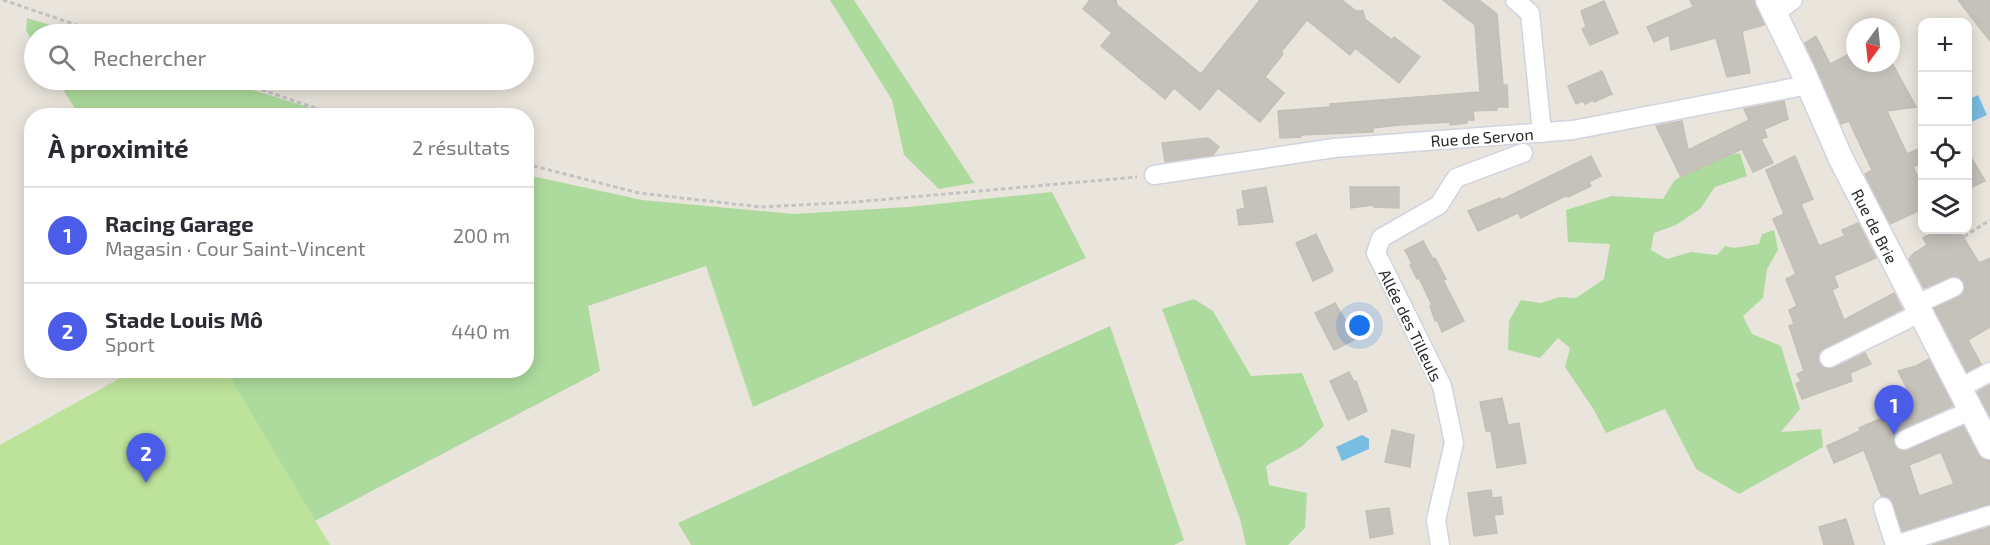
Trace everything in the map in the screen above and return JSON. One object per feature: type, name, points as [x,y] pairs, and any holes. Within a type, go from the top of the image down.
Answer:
[{"type":"street","points":[[1515,0],[1530,13],[1542,133]]},
{"type":"street","name":"Rue de Brie","points":[[1778,4],[1808,85],[1841,159],[1990,447]]},
{"type":"street","name":"Rue de Servon","points":[[1154,175],[1334,148],[1573,130],[1808,85]]},
{"type":"street","name":"Allée des Tilleuls","points":[[1440,545],[1436,520],[1454,443],[1442,386],[1376,253],[1381,238],[1439,205],[1456,178],[1523,153]]},
{"type":"street","points":[[1829,358],[1954,287]]},
{"type":"street","points":[[1960,388],[1990,372]]},
{"type":"street","points":[[1904,440],[1972,410]]},
{"type":"street","points":[[1883,507],[1895,545],[1990,515]]},
{"type":"path","points":[[3,0],[74,24]]},
{"type":"path","points":[[262,90],[315,108]]},
{"type":"path","points":[[534,166],[639,193],[761,207],[855,202],[1154,175]]},
{"type":"path","points":[[1901,277],[1990,220]]},
{"type":"green space","points":[[830,0],[854,0],[974,183],[939,189],[904,155],[892,100]]},
{"type":"green space","points":[[27,18],[47,24],[26,24]]},
{"type":"green space","points":[[63,90],[253,90],[311,108],[75,108]]},
{"type":"green space","points":[[1740,153],[1747,176],[1715,187],[1700,209],[1676,225],[1654,233],[1651,250],[1667,259],[1691,252],[1717,255],[1725,246],[1734,248],[1759,244],[1762,234],[1774,230],[1778,250],[1767,269],[1763,298],[1743,316],[1752,334],[1781,346],[1800,409],[1781,432],[1821,429],[1823,447],[1739,494],[1696,469],[1665,409],[1606,433],[1594,410],[1565,367],[1570,348],[1558,338],[1540,358],[1508,350],[1509,321],[1521,300],[1541,303],[1559,297],[1576,298],[1604,279],[1610,244],[1568,242],[1566,210],[1612,196],[1663,199],[1674,181],[1702,160]]},
{"type":"green space","points":[[534,177],[642,200],[794,214],[908,207],[1052,192],[1086,258],[753,407],[706,266],[588,306],[600,371],[315,521],[230,378],[534,378]]},
{"type":"green space","points":[[1194,299],[1213,311],[1251,376],[1302,373],[1324,426],[1301,447],[1266,466],[1269,485],[1307,493],[1305,528],[1288,545],[1246,545],[1240,519],[1162,309]]},
{"type":"green space","points":[[1110,326],[1184,540],[1174,545],[691,545],[678,523]]},
{"type":"green space","points":[[120,378],[230,378],[330,545],[0,545],[0,445]]},
{"type":"water","points":[[1978,95],[1987,115],[1972,122],[1972,113],[1972,98]]},
{"type":"water","points":[[1362,435],[1369,439],[1369,449],[1342,461],[1336,447]]},
{"type":"building","points":[[1090,0],[1116,0],[1117,5],[1201,74],[1260,0],[1342,0],[1356,11],[1363,11],[1365,19],[1392,40],[1394,37],[1420,57],[1399,83],[1355,48],[1350,55],[1307,20],[1281,52],[1283,54],[1265,77],[1284,93],[1260,122],[1218,88],[1200,110],[1174,88],[1165,99],[1101,46],[1112,33],[1083,9]]},
{"type":"building","points":[[1443,0],[1479,0],[1497,14],[1503,85],[1507,85],[1508,107],[1473,111],[1474,120],[1467,120],[1467,123],[1399,125],[1373,128],[1373,132],[1280,138],[1278,111],[1330,107],[1330,104],[1480,92],[1475,25]]},
{"type":"building","points":[[1690,0],[1754,0],[1764,25],[1742,31],[1750,73],[1727,77],[1716,38],[1671,50],[1669,35],[1654,42],[1647,27],[1693,7]]},
{"type":"building","points":[[1958,0],[1990,0],[1990,41]]},
{"type":"building","points":[[1604,1],[1618,33],[1590,45],[1582,29],[1586,27],[1581,11]]},
{"type":"building","points":[[1816,36],[1830,64],[1846,56],[1846,72],[1897,72],[1916,107],[1887,111],[1907,154],[1918,149],[1918,164],[1913,167],[1918,177],[1918,211],[1890,224],[1865,174],[1872,170],[1849,121],[1841,124],[1805,43]]},
{"type":"building","points":[[1602,71],[1612,94],[1594,102],[1593,100],[1585,104],[1583,101],[1576,104],[1568,86]]},
{"type":"building","points":[[1784,101],[1788,119],[1764,129],[1767,137],[1761,139],[1773,163],[1753,172],[1742,149],[1681,177],[1656,126],[1682,121],[1688,150],[1749,120],[1744,109]]},
{"type":"building","points":[[1208,138],[1219,147],[1213,155],[1165,162],[1162,143]]},
{"type":"building","points":[[1591,156],[1601,176],[1589,182],[1591,186],[1521,218],[1518,213],[1478,231],[1468,211],[1500,198],[1501,200]]},
{"type":"building","points":[[1795,156],[1813,199],[1801,204],[1819,246],[1845,236],[1842,230],[1858,223],[1876,258],[1834,276],[1838,287],[1832,290],[1844,320],[1894,293],[1902,309],[1820,351],[1819,362],[1828,369],[1865,353],[1871,364],[1850,373],[1852,381],[1802,399],[1796,384],[1801,381],[1797,374],[1804,371],[1789,326],[1794,324],[1789,310],[1797,306],[1786,279],[1796,274],[1773,219],[1784,214],[1766,170]]},
{"type":"building","points":[[1972,159],[1985,181],[1972,187]]},
{"type":"building","points":[[1266,187],[1273,222],[1239,225],[1237,210],[1245,208],[1242,191]]},
{"type":"building","points":[[1350,187],[1399,187],[1399,208],[1374,207],[1373,205],[1351,208]]},
{"type":"building","points":[[1316,234],[1333,270],[1313,281],[1296,243]]},
{"type":"building","points":[[1930,234],[1961,234],[1979,263],[1990,258],[1990,327],[1968,340],[1981,364],[1967,372],[1934,308],[1963,294],[1964,282],[1954,276],[1924,288],[1909,259],[1927,245],[1923,238]]},
{"type":"building","points":[[1423,241],[1446,279],[1443,280],[1464,321],[1442,332],[1437,320],[1435,321],[1430,306],[1432,305],[1410,265],[1412,264],[1405,250]]},
{"type":"building","points":[[1335,303],[1356,339],[1334,350],[1315,313]]},
{"type":"building","points":[[1929,359],[1953,406],[1899,430],[1895,434],[1894,444],[1898,449],[1908,450],[1963,426],[1978,454],[1990,461],[1990,504],[1902,531],[1893,503],[1890,498],[1880,493],[1864,450],[1834,463],[1827,446],[1860,431],[1859,428],[1915,404],[1898,371],[1916,366]],"holes":[[[1941,452],[1954,484],[1919,496],[1909,465]]]},
{"type":"building","points":[[1349,372],[1354,382],[1356,381],[1367,411],[1348,420],[1330,381]]},
{"type":"building","points":[[1990,385],[1990,416],[1977,392]]},
{"type":"building","points":[[1502,398],[1508,425],[1519,423],[1526,463],[1497,468],[1491,431],[1486,431],[1480,402]]},
{"type":"building","points":[[1392,430],[1414,435],[1410,467],[1385,462]]},
{"type":"building","points":[[1491,490],[1492,498],[1501,497],[1503,514],[1494,515],[1497,533],[1474,536],[1468,493]]},
{"type":"building","points":[[1389,508],[1393,534],[1370,538],[1366,511]]},
{"type":"building","points":[[1846,519],[1854,545],[1824,545],[1819,527]]},
{"type":"building","points":[[1990,527],[1990,545],[1932,545]]},
{"type":"place","name":"Racing Garage","points":[[1894,435]]},
{"type":"place","name":"Stade Louis Mô","points":[[146,483]]}]
